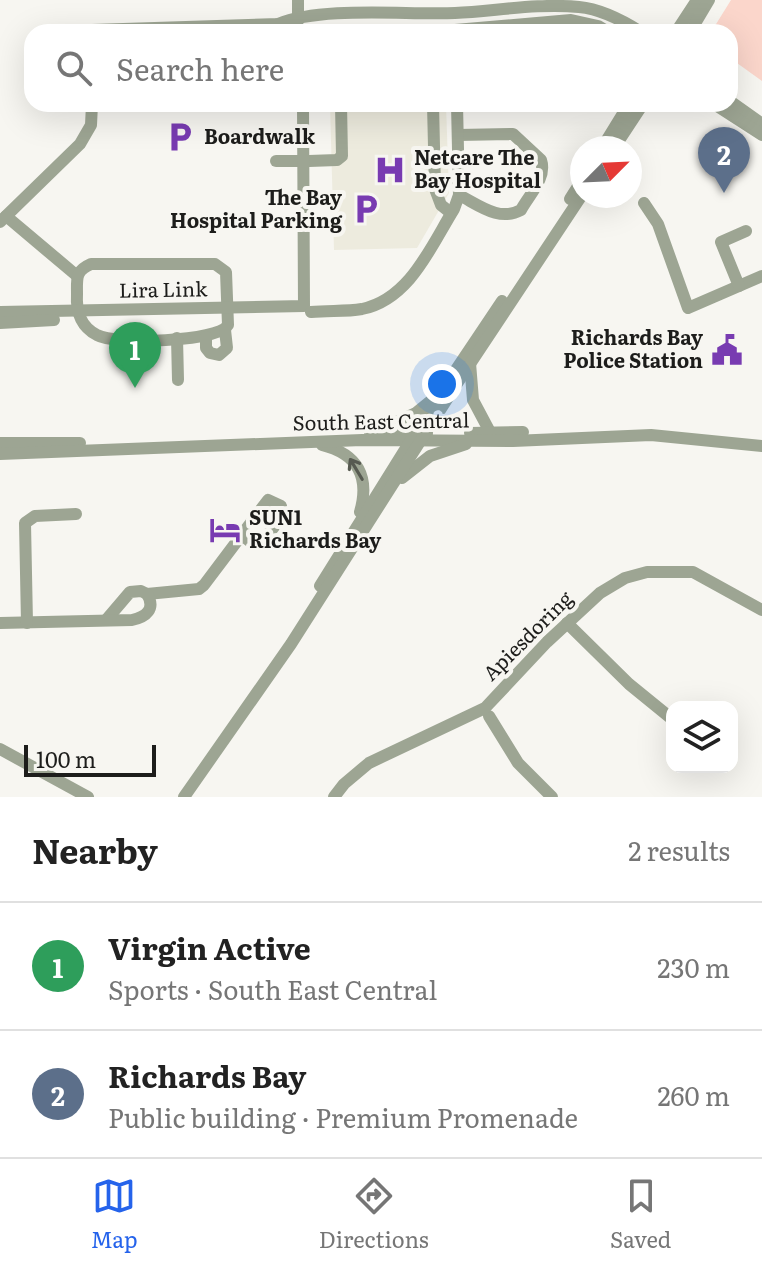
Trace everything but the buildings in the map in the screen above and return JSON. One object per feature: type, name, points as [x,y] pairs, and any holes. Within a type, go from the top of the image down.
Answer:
[{"type":"street","points":[[298,0],[304,24]]},
{"type":"street","points":[[300,24],[305,0]]},
{"type":"street","points":[[401,0],[401,14]]},
{"type":"street","points":[[681,24],[697,0]]},
{"type":"street","points":[[695,24],[709,0]]},
{"type":"street","points":[[278,24],[301,16],[454,13],[562,3],[598,5],[628,24]]},
{"type":"street","points":[[562,3],[569,24]]},
{"type":"street","points":[[454,13],[455,24]]},
{"type":"street","points":[[738,107],[762,124]]},
{"type":"street","points":[[76,275],[3,219],[80,144],[91,125],[92,112]]},
{"type":"street","points":[[305,112],[311,309]]},
{"type":"street","points":[[276,161],[337,160],[342,156],[341,112]]},
{"type":"street","points":[[433,112],[435,189],[441,205],[451,213]]},
{"type":"street","name":"Lira Link","points":[[0,312],[78,314],[359,309],[406,285],[451,213],[459,195],[457,112]]},
{"type":"street","points":[[609,136],[624,112]]},
{"type":"street","points":[[622,136],[638,112]]},
{"type":"street","points":[[726,112],[762,135]]},
{"type":"street","points":[[458,135],[509,132],[518,136],[543,166],[543,173],[521,210],[516,213],[498,215],[459,195]]},
{"type":"street","points":[[306,161],[304,284],[311,309]]},
{"type":"street","points":[[281,654],[291,644],[394,484],[441,392],[570,198]]},
{"type":"street","points":[[644,203],[658,224],[688,308],[762,276]]},
{"type":"street","points":[[184,797],[218,752],[281,654],[356,526],[573,208]]},
{"type":"street","points":[[739,286],[721,242],[746,231]]},
{"type":"street","points":[[78,314],[76,275],[91,264],[215,264],[226,272],[228,312]]},
{"type":"street","name":"Lira Link","points":[[206,337],[206,348],[210,353],[219,355],[227,348],[225,330],[228,312]]},
{"type":"street","name":"Lira Link","points":[[0,323],[78,314]]},
{"type":"street","name":"Lira Link","points":[[78,314],[96,335],[106,338],[206,337],[225,330]]},
{"type":"street","points":[[177,338],[178,380]]},
{"type":"street","points":[[394,484],[440,452],[489,437],[473,400],[470,363]]},
{"type":"street","points":[[372,433],[416,413],[441,392]]},
{"type":"street","name":"South East Central","points":[[0,454],[652,430],[762,439]]},
{"type":"street","name":"South East Central","points":[[0,443],[191,441],[372,433],[419,438]]},
{"type":"street","name":"South East Central","points":[[489,437],[651,435],[762,446]]},
{"type":"street","points":[[305,443],[338,450],[349,456],[357,466],[365,490],[356,526]]},
{"type":"street","points":[[27,623],[25,523],[35,516],[76,514]]},
{"type":"street","points":[[107,619],[130,592],[147,594],[199,589],[242,535]]},
{"type":"street","name":"Apiesdoring","points":[[334,797],[369,763],[485,708],[567,623],[600,593],[625,578],[647,572],[693,572],[762,610]]},
{"type":"street","points":[[0,623],[132,620],[143,617],[151,606],[147,594]]},
{"type":"street","points":[[567,623],[629,684],[666,714]]},
{"type":"street","points":[[489,716],[518,763],[552,797]]},
{"type":"street","points":[[0,749],[88,797]]},
{"type":"shaded area","points":[[731,0],[762,0],[762,81],[738,64],[738,24],[716,24]]},
{"type":"shaded area","name":"Netcare The Bay Hospital","points":[[330,112],[446,112],[449,193],[417,248],[334,250]]},
{"type":"place","name":"Boardwalk","points":[[180,137]]},
{"type":"place","name":"Netcare The Bay Hospital","points":[[390,170]]},
{"type":"place","name":"Richards Bay","points":[[724,193]]},
{"type":"place","name":"The Bay Hospital Parking","points":[[366,209]]},
{"type":"place","name":"Richards Bay Police Station","points":[[727,350]]},
{"type":"place","name":"Virgin Active","points":[[135,388]]},
{"type":"place","name":"SUN1 Richards Bay","points":[[225,530]]}]
